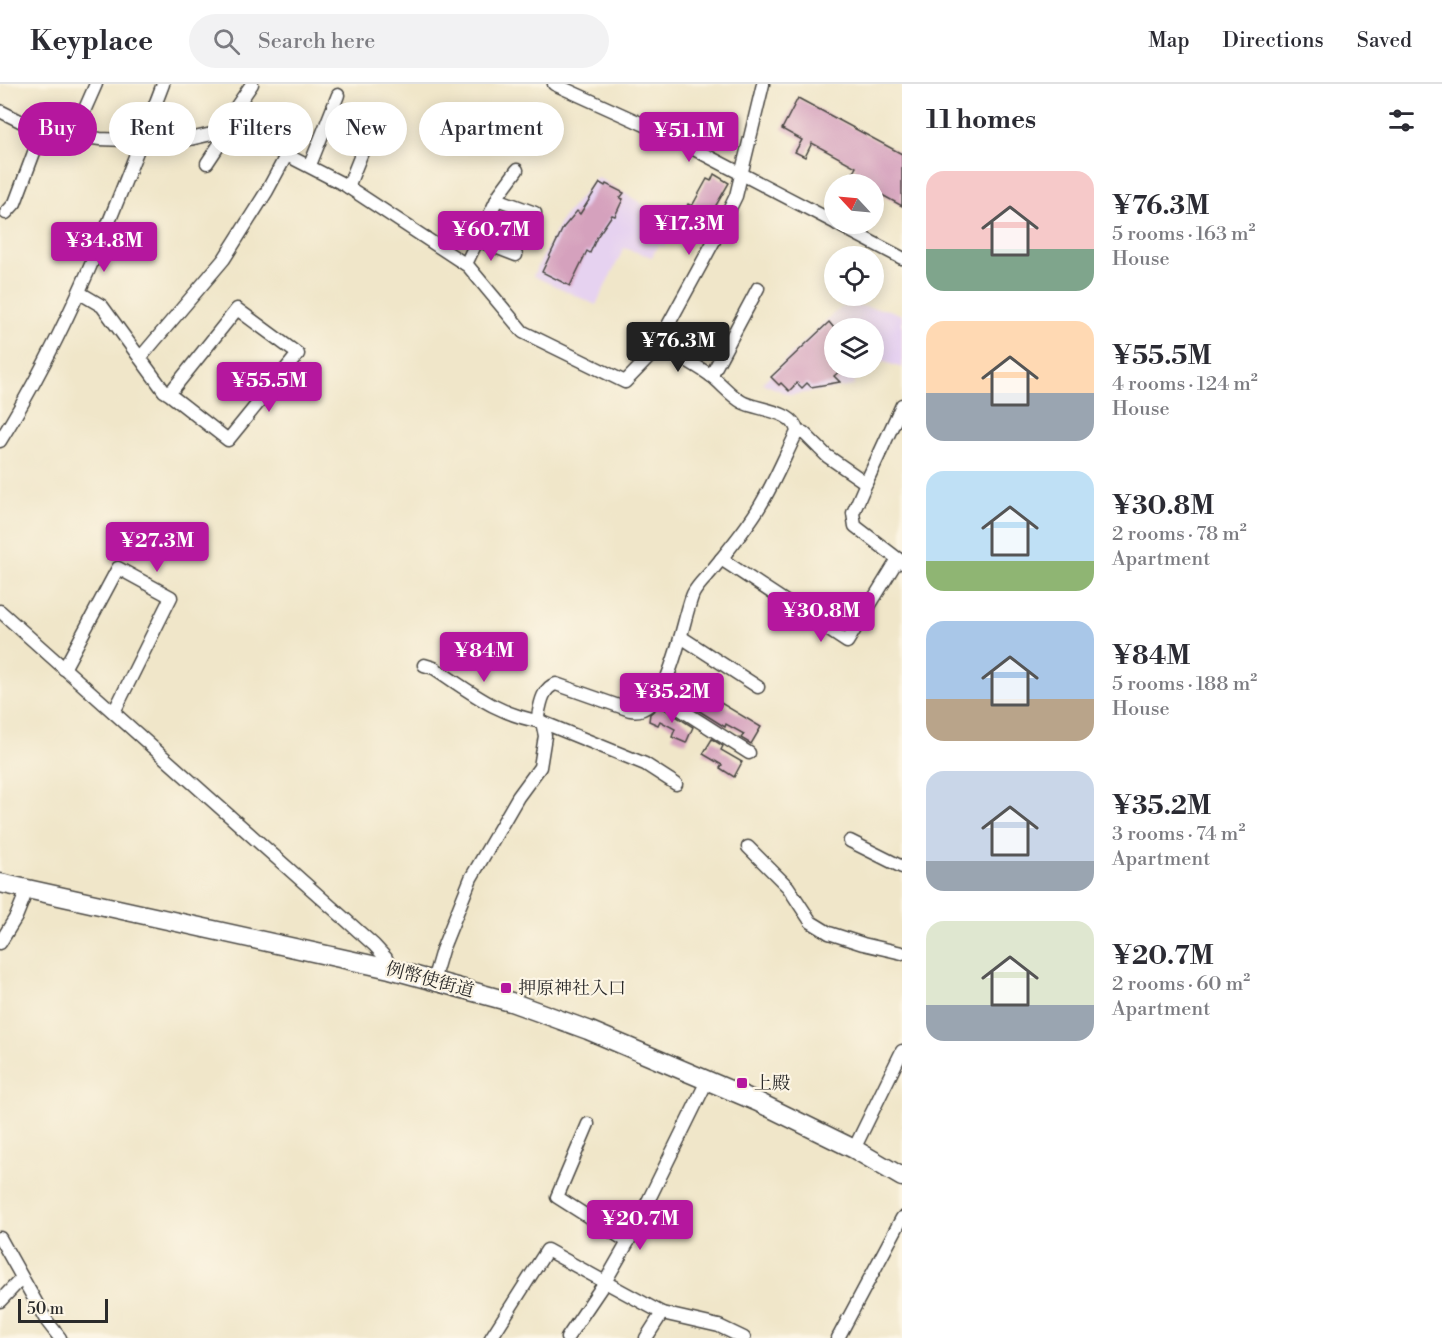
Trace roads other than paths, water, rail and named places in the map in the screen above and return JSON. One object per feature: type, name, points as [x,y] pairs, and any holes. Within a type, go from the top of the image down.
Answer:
[{"type":"highway","name":"例幣使街道","points":[[0,883],[390,969],[511,1002],[552,1016],[708,1079],[854,1149],[902,1177]]},
{"type":"street","points":[[88,102],[96,84]]},
{"type":"street","points":[[157,102],[164,84]]},
{"type":"street","points":[[241,102],[252,84]]},
{"type":"street","points":[[554,84],[667,135],[824,217]]},
{"type":"street","points":[[291,156],[348,187],[466,264],[523,332],[626,382],[661,345],[667,327],[716,239],[736,196],[763,84]]},
{"type":"street","points":[[310,165],[338,95]]},
{"type":"street","points":[[0,111],[18,119]]},
{"type":"street","points":[[6,213],[15,203],[32,156]]},
{"type":"street","points":[[0,441],[44,365],[80,292],[135,156]]},
{"type":"street","points":[[207,163],[211,156]]},
{"type":"street","points":[[140,358],[224,259],[267,191],[286,156]]},
{"type":"street","points":[[348,187],[361,156]]},
{"type":"street","points":[[466,264],[497,199],[517,170]]},
{"type":"street","points":[[497,199],[535,213]]},
{"type":"street","points":[[857,234],[902,258]]},
{"type":"street","points":[[477,240],[516,255]]},
{"type":"street","points":[[711,376],[758,288]]},
{"type":"street","points":[[80,292],[102,306],[169,394],[228,440],[298,354],[237,309],[169,394]]},
{"type":"street","points":[[433,981],[442,950],[471,878],[518,797],[540,767],[545,736],[540,722],[545,692],[548,687],[556,684],[635,711],[645,710],[658,695],[681,637],[693,593],[760,506],[797,432],[795,424],[788,419],[776,412],[743,402],[711,376],[661,345]]},
{"type":"street","points":[[721,559],[847,642],[900,561],[855,526],[853,513],[902,405]]},
{"type":"street","points":[[797,432],[804,433],[827,456],[866,483]]},
{"type":"street","points":[[64,669],[118,568],[171,597],[114,712]]},
{"type":"street","points":[[0,611],[374,945],[386,958],[390,969]]},
{"type":"street","points":[[681,637],[758,687]]},
{"type":"street","points":[[424,665],[434,668],[495,708],[521,718],[540,722],[645,764],[676,784]]},
{"type":"street","points":[[658,695],[749,753]]},
{"type":"street","points":[[850,841],[902,867]]},
{"type":"street","points":[[748,848],[788,887],[811,922],[829,933],[902,953]]},
{"type":"street","points":[[0,944],[16,917],[27,890]]},
{"type":"street","points":[[854,1149],[902,1052]]},
{"type":"street","points":[[567,1338],[606,1282],[628,1242],[708,1079]]},
{"type":"street","points":[[588,1124],[557,1197],[628,1242]]},
{"type":"street","points":[[838,1338],[902,1218]]},
{"type":"street","points":[[0,1238],[46,1320],[60,1338]]},
{"type":"street","points":[[491,1338],[547,1250],[662,1313],[719,1326],[744,1338]]},
{"type":"street","points":[[0,1301],[22,1278]]},
{"type":"street","points":[[646,1338],[662,1313]]},
{"type":"street","points":[[711,1338],[719,1326]]},
{"type":"place","name":"押原神社入口","points":[[506,988]]},
{"type":"place","name":"上殿","points":[[742,1083]]}]
